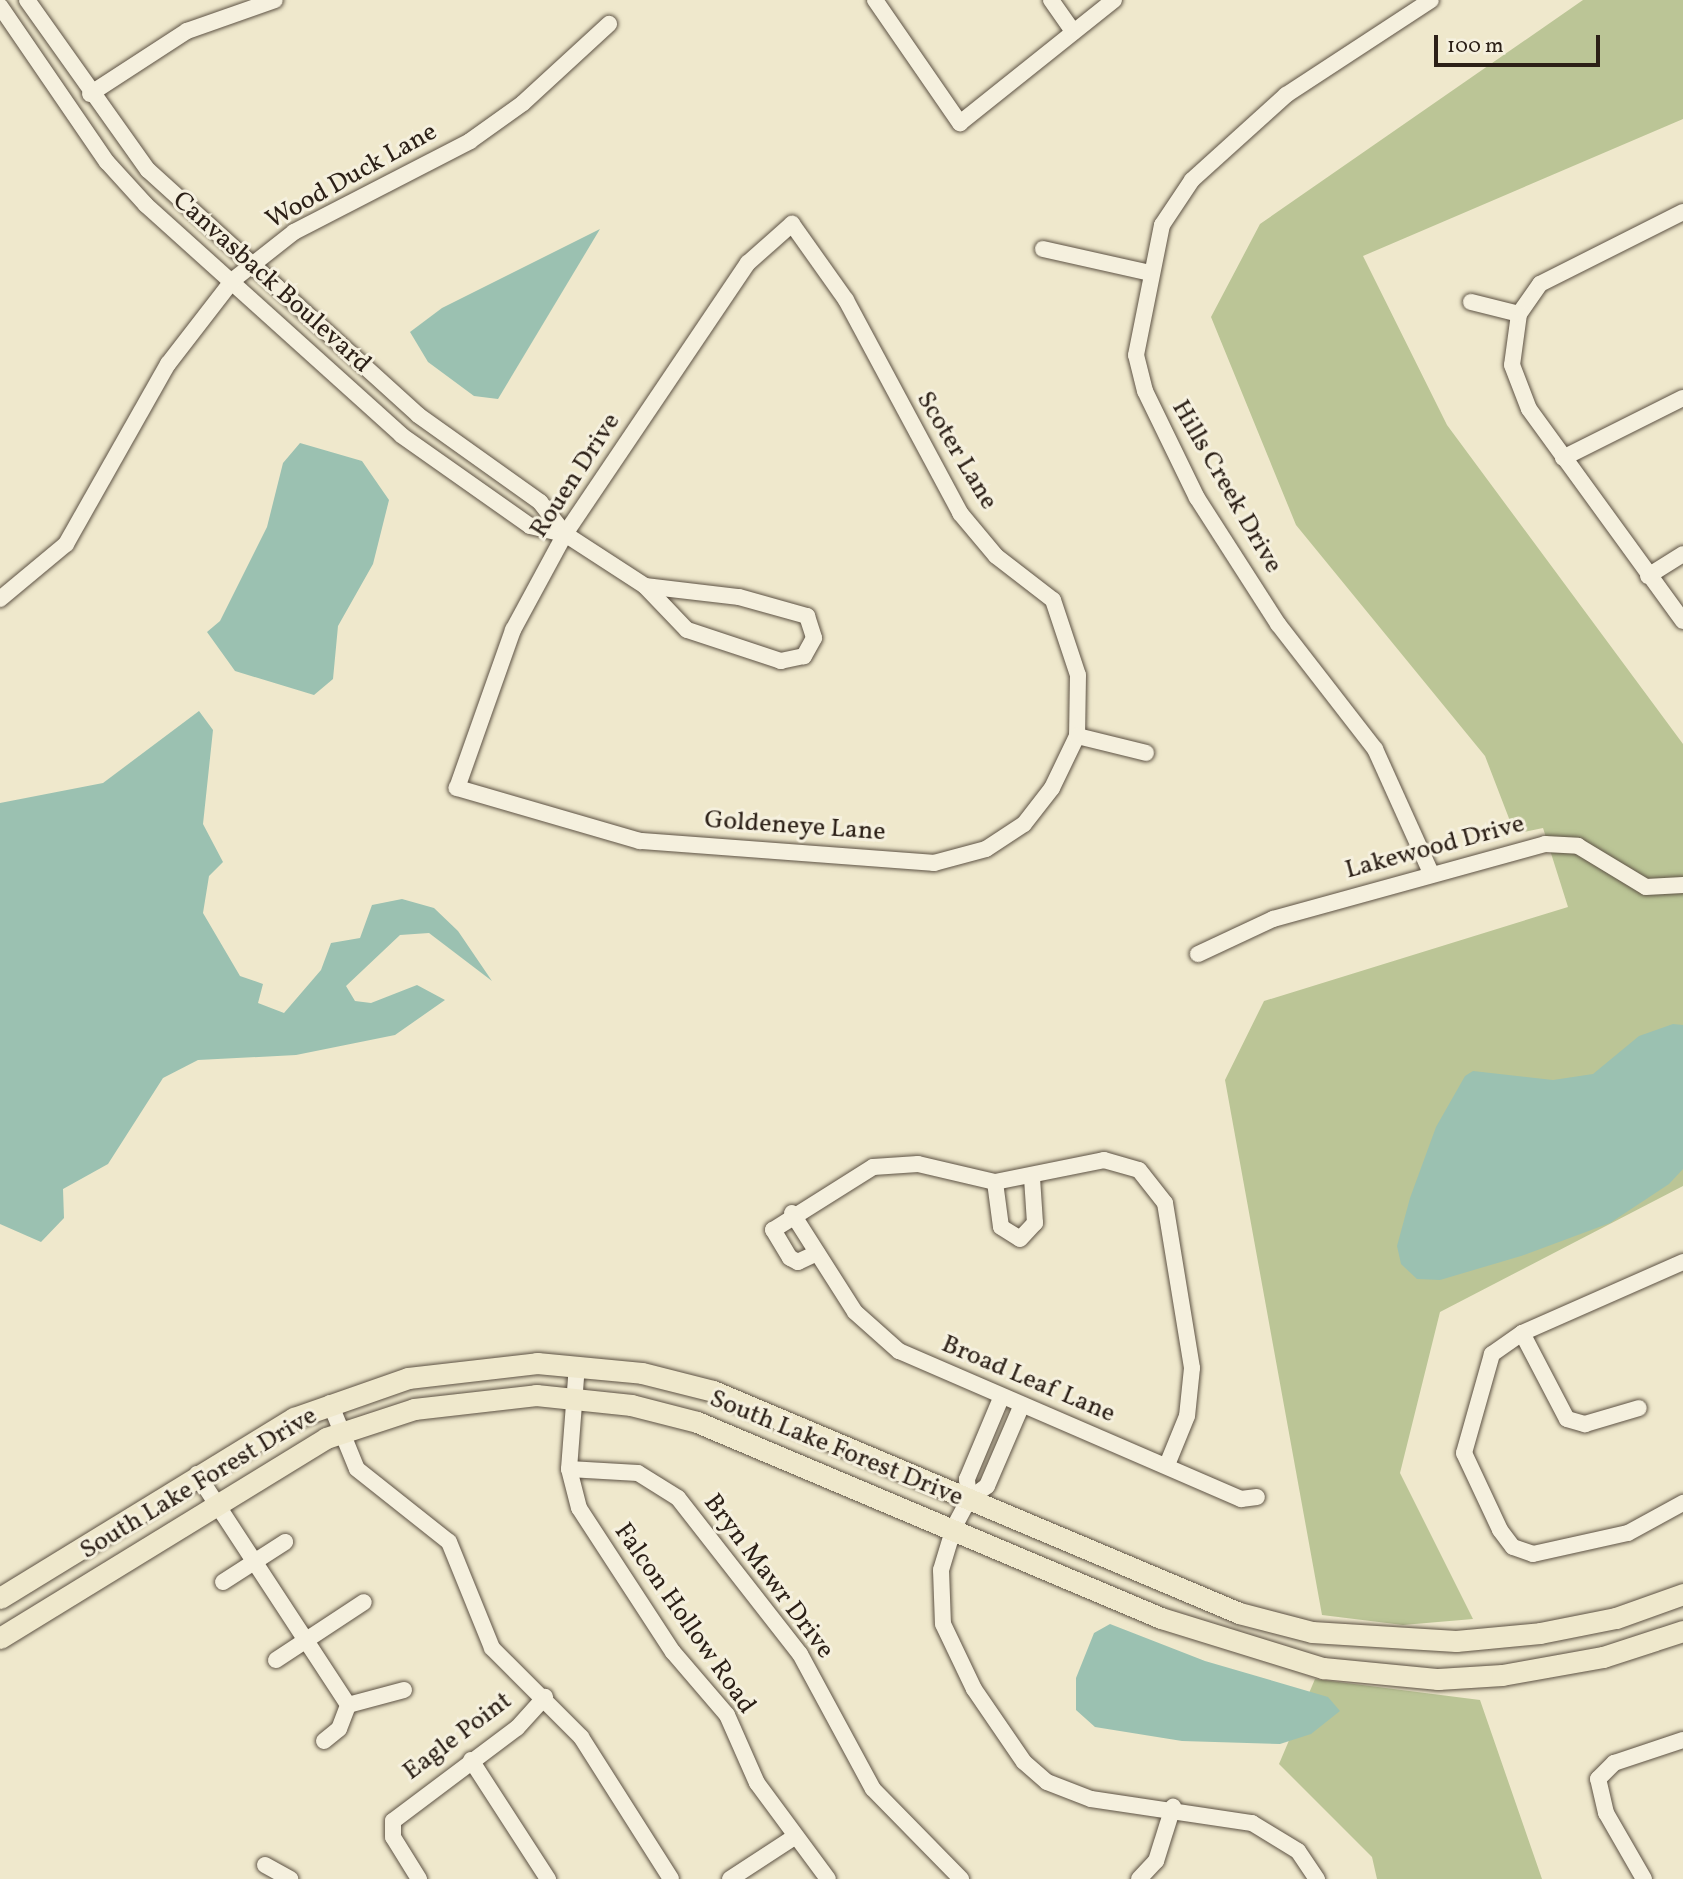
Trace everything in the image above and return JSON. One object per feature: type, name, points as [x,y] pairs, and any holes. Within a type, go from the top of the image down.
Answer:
[{"type":"main road","name":"South Lake Forest Drive","points":[[0,1598],[197,1474],[330,1403],[462,1368],[577,1365],[713,1391],[1240,1613],[1312,1632],[1456,1641],[1540,1633],[1616,1618],[1683,1594]]},
{"type":"main road","name":"South Lake Forest Drive","points":[[0,1637],[216,1504],[341,1432],[466,1401],[574,1398],[697,1422],[954,1527],[1161,1618],[1322,1668],[1438,1679],[1502,1675],[1603,1657],[1683,1631]]},
{"type":"street","name":"Canvasback Boulevard","points":[[27,0],[90,94],[163,186],[253,263],[418,415],[540,502],[565,534],[645,586],[687,630],[781,661],[804,656],[814,638],[807,616],[739,597],[645,586]]},
{"type":"street","points":[[90,94],[187,31],[275,0]]},
{"type":"street","points":[[876,0],[960,122],[1114,0]]},
{"type":"street","points":[[1051,0],[1073,32]]},
{"type":"street","name":"Hills Creek Drive","points":[[1431,0],[1286,95],[1211,159],[1162,225],[1150,273],[1145,332],[1136,355],[1157,420],[1221,539],[1379,756],[1431,873]]},
{"type":"street","name":"Canvasback Boulevard","points":[[0,6],[107,162],[146,205],[233,280],[401,435],[530,526],[565,534]]},
{"type":"street","name":"Wood Duck Lane","points":[[0,599],[66,544],[168,364],[233,280],[294,232],[470,141],[523,103],[609,24]]},
{"type":"street","points":[[1683,212],[1563,268],[1540,284],[1519,314],[1512,365],[1519,390],[1563,457],[1683,621]]},
{"type":"street","name":"Rouen Drive","points":[[457,788],[513,630],[565,534],[748,262],[792,224]]},
{"type":"street","name":"Scoter Lane","points":[[792,224],[846,300],[960,513],[996,556],[1053,600],[1078,675],[1077,736]]},
{"type":"street","points":[[1043,249],[1150,273]]},
{"type":"street","points":[[1471,302],[1519,314]]},
{"type":"street","points":[[1563,457],[1683,398]]},
{"type":"street","points":[[1648,576],[1683,554]]},
{"type":"street","points":[[1077,736],[1146,753]]},
{"type":"street","name":"Goldeneye Lane","points":[[457,788],[640,841],[934,863],[986,849],[1024,824],[1052,788],[1077,736]]},
{"type":"street","name":"Lakewood Drive","points":[[1198,954],[1273,919],[1431,873],[1555,842],[1590,851],[1646,887],[1683,884]]},
{"type":"street","points":[[817,1253],[798,1262],[776,1240],[773,1230],[792,1213],[851,1176],[895,1163],[995,1182],[1032,1178],[1104,1160],[1139,1170],[1165,1203],[1192,1368],[1187,1416],[1167,1465]]},
{"type":"street","points":[[995,1182],[1001,1227],[1020,1239],[1035,1223],[1032,1178]]},
{"type":"street","name":"Broad Leaf Lane","points":[[792,1213],[817,1253],[877,1335],[1002,1398],[1167,1465],[1241,1499],[1257,1497]]},
{"type":"street","points":[[1683,1262],[1522,1333],[1488,1359],[1464,1453],[1474,1486],[1507,1541],[1533,1554],[1558,1552],[1628,1533],[1683,1503]]},
{"type":"street","points":[[1522,1333],[1567,1419],[1585,1424],[1639,1408]]},
{"type":"street","name":"Falcon Hollow Road","points":[[577,1365],[569,1469],[587,1523],[673,1652],[727,1715],[757,1783],[793,1838],[828,1879]]},
{"type":"street","points":[[970,1499],[967,1479],[1002,1398]]},
{"type":"street","points":[[330,1403],[365,1480],[433,1524],[449,1542],[492,1648],[545,1697],[581,1737],[671,1879]]},
{"type":"street","points":[[1021,1406],[987,1486],[970,1499],[954,1527],[940,1578],[943,1624],[974,1689],[1024,1762],[1047,1782],[1091,1799],[1173,1807],[1252,1823],[1277,1834],[1309,1876]]},
{"type":"street","name":"Bryn Mawr Drive","points":[[569,1469],[638,1473],[678,1498],[800,1654],[873,1789],[961,1879]]},
{"type":"street","points":[[197,1474],[304,1642],[348,1705]]},
{"type":"street","points":[[223,1583],[285,1542]]},
{"type":"street","points":[[276,1660],[364,1602]]},
{"type":"street","points":[[348,1705],[404,1690]]},
{"type":"street","name":"Eagle Point","points":[[419,1879],[394,1837],[399,1813],[517,1728],[545,1697]]},
{"type":"street","points":[[324,1741],[339,1729],[348,1705]]},
{"type":"street","points":[[1644,1879],[1606,1813],[1598,1779],[1615,1763],[1683,1740]]},
{"type":"street","points":[[471,1760],[548,1879]]},
{"type":"street","points":[[1139,1879],[1156,1861],[1173,1807]]},
{"type":"street","points":[[730,1879],[793,1838]]},
{"type":"street","points":[[265,1865],[290,1879]]},
{"type":"shaded area","points":[[1583,0],[1683,0],[1683,119],[1363,256],[1447,425],[1683,744],[1683,1186],[1440,1312],[1400,1473],[1473,1619],[1403,1625],[1322,1615],[1225,1080],[1264,1001],[1568,907],[1543,828],[1515,834],[1485,756],[1296,525],[1211,317],[1260,224]]},
{"type":"shaded area","points":[[600,229],[498,399],[474,396],[428,362],[410,332],[442,308]]},
{"type":"shaded area","points":[[300,443],[362,461],[389,500],[373,564],[338,626],[333,679],[314,695],[235,671],[207,632],[220,621],[267,527],[283,463]]},
{"type":"shaded area","points":[[199,711],[213,730],[203,824],[223,862],[209,876],[203,913],[240,976],[263,984],[258,1003],[284,1013],[321,970],[331,943],[360,938],[372,905],[402,899],[434,908],[458,931],[492,981],[429,933],[400,935],[346,986],[355,1001],[371,1003],[417,985],[445,1000],[395,1035],[296,1055],[198,1060],[163,1078],[108,1164],[63,1189],[64,1218],[41,1242],[0,1224],[0,803],[103,783]]},
{"type":"shaded area","points":[[1673,1024],[1683,1025],[1683,1169],[1669,1184],[1610,1223],[1521,1256],[1440,1280],[1417,1279],[1401,1264],[1397,1246],[1410,1198],[1436,1127],[1465,1076],[1473,1071],[1553,1080],[1593,1074],[1639,1036]]},
{"type":"shaded area","points":[[1110,1624],[1205,1661],[1328,1697],[1340,1711],[1311,1734],[1280,1744],[1182,1741],[1095,1727],[1076,1710],[1076,1678],[1094,1633]]},
{"type":"shaded area","points":[[1315,1679],[1480,1700],[1542,1879],[1377,1879],[1372,1857],[1279,1764]]}]
